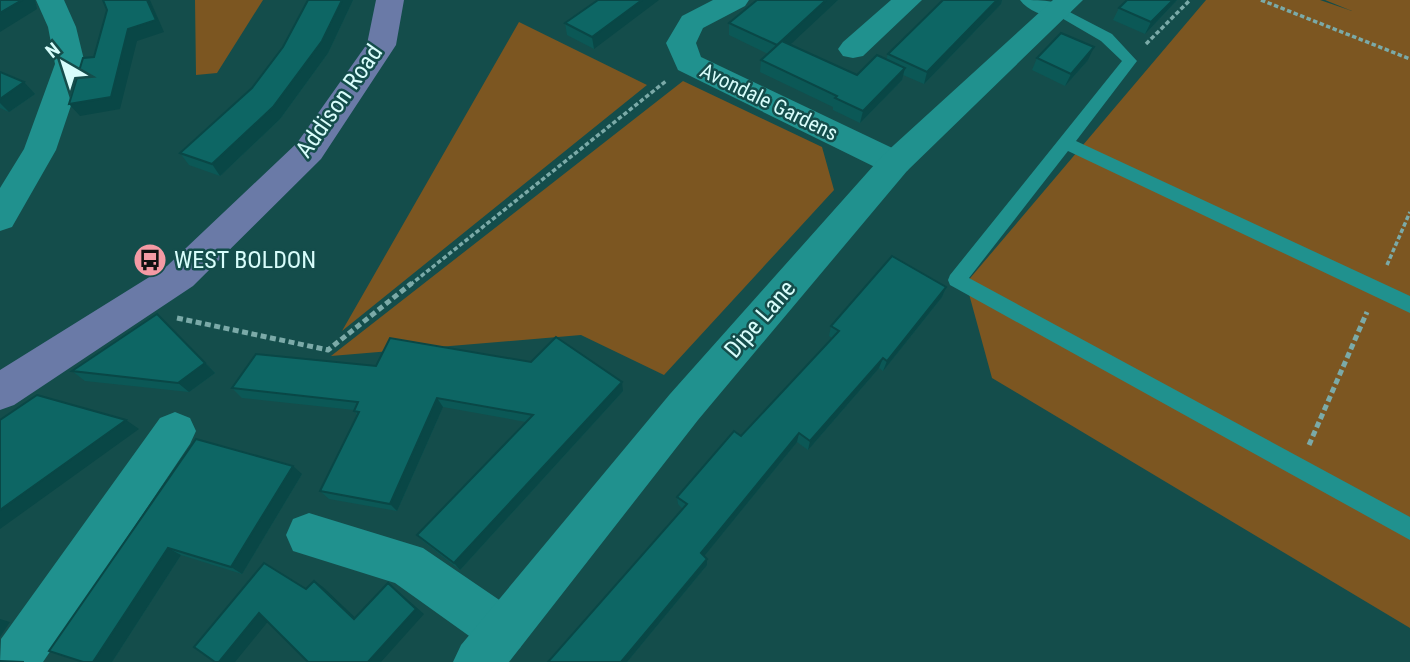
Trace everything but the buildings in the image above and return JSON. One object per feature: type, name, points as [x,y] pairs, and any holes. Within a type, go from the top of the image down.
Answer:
[{"type":"main road","name":"Addison Road","points":[[0,393],[180,276],[309,151],[381,45],[390,0]]},
{"type":"street","points":[[0,218],[40,150],[70,64],[62,27],[50,0]]},
{"type":"street","name":"Avondale Gardens","points":[[735,0],[691,22],[681,43],[689,63],[895,163]]},
{"type":"street","points":[[853,50],[908,0]]},
{"type":"street","name":"Dipe Lane","points":[[490,647],[684,407],[895,163],[1054,3]]},
{"type":"street","points":[[18,656],[175,431]]},
{"type":"street","points":[[309,535],[407,564],[490,647]]},
{"type":"lane","points":[[1054,3],[1101,33],[1121,49],[1130,61],[957,280],[1410,529]]},
{"type":"lane","points":[[1065,143],[1410,305]]},
{"type":"path","points":[[1130,61],[1189,0]]},
{"type":"path","points":[[1261,0],[1410,59]]},
{"type":"path","points":[[142,300],[183,320],[328,350],[689,63]]},
{"type":"path","points":[[1299,468],[1410,212]]},
{"type":"shaded area","points":[[195,0],[263,0],[217,73],[196,75]]},
{"type":"shaded area","points":[[1206,0],[1320,0],[1352,11],[1325,0],[1410,0],[1410,628],[992,378],[966,283]]},
{"type":"shaded area","points":[[519,22],[647,85],[342,331]]},
{"type":"shaded area","points":[[683,81],[822,147],[834,190],[664,375],[581,335],[331,356]]},
{"type":"place","name":"WEST BOLDON","points":[[150,260]]}]
